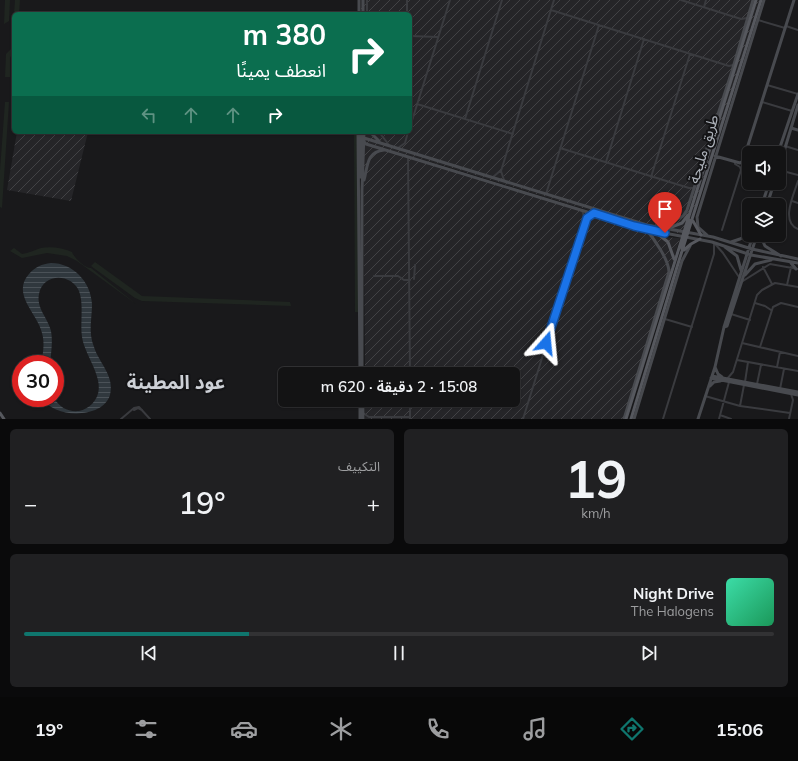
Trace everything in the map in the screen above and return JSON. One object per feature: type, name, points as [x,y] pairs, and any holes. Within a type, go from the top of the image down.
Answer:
[{"type":"main road","name":"طريق مليحة","points":[[686,232],[699,178],[729,90],[756,0]]},
{"type":"main road","name":"طريق مليحة","points":[[625,419],[674,262],[692,221],[761,0]]},
{"type":"main road","points":[[728,83],[729,90]]},
{"type":"main road","points":[[721,130],[724,127]]},
{"type":"main road","points":[[686,232],[696,189]]},
{"type":"main road","points":[[666,229],[682,223],[691,210]]},
{"type":"main road","points":[[692,221],[701,235]]},
{"type":"main road","points":[[654,231],[668,242],[672,250],[674,262]]},
{"type":"main road","points":[[631,419],[682,253],[684,237]]},
{"type":"main road","points":[[682,253],[691,244],[700,239]]},
{"type":"main road","points":[[636,402],[640,398]]},
{"type":"main road","points":[[0,412],[4,419]]},
{"type":"street","points":[[359,0],[359,12]]},
{"type":"street","points":[[363,0],[363,12]]},
{"type":"street","points":[[366,0],[367,12]]},
{"type":"street","points":[[407,0],[407,12]]},
{"type":"street","points":[[412,120],[450,0]]},
{"type":"street","points":[[465,119],[502,0]]},
{"type":"street","points":[[492,177],[501,170],[554,0]]},
{"type":"street","points":[[681,0],[741,19],[747,18]]},
{"type":"street","points":[[704,7],[706,0]]},
{"type":"street","points":[[699,178],[753,0]]},
{"type":"street","points":[[708,236],[699,229],[696,220],[764,0]]},
{"type":"street","points":[[716,156],[740,163],[743,161],[794,0]]},
{"type":"street","points":[[551,10],[728,66],[732,71]]},
{"type":"street","points":[[741,19],[745,24]]},
{"type":"street","points":[[758,20],[798,30]]},
{"type":"street","points":[[546,194],[599,25]]},
{"type":"street","points":[[412,36],[438,37]]},
{"type":"street","points":[[606,162],[644,39]]},
{"type":"street","points":[[651,177],[690,54]]},
{"type":"street","points":[[728,66],[734,64]]},
{"type":"street","points":[[766,85],[798,94],[780,146]]},
{"type":"street","points":[[761,102],[792,111]]},
{"type":"street","points":[[417,104],[513,134]]},
{"type":"street","points":[[785,146],[798,105]]},
{"type":"street","points":[[791,128],[798,130]]},
{"type":"street","points":[[359,134],[361,367]]},
{"type":"street","points":[[360,134],[362,140],[361,367]]},
{"type":"street","points":[[359,192],[364,134]]},
{"type":"street","points":[[372,134],[376,139],[388,147],[407,156],[646,229],[700,239],[724,245],[749,254],[798,263]]},
{"type":"street","points":[[380,134],[388,147]]},
{"type":"street","points":[[397,149],[405,143],[407,134]]},
{"type":"street","points":[[362,140],[409,152],[658,228],[708,236],[750,249],[798,259]]},
{"type":"street","points":[[405,143],[409,152]]},
{"type":"street","points":[[786,146],[798,150]]},
{"type":"street","points":[[362,183],[370,156],[388,147]]},
{"type":"street","points":[[560,148],[651,177],[696,189],[684,215],[658,228]]},
{"type":"street","points":[[407,156],[409,167],[410,367]]},
{"type":"street","points":[[409,167],[411,161],[415,158]]},
{"type":"street","points":[[722,230],[741,170],[740,166],[735,164],[735,162]]},
{"type":"street","points":[[501,170],[506,182]]},
{"type":"street","points":[[786,171],[798,175]]},
{"type":"street","points":[[798,181],[789,218],[792,225],[798,229]]},
{"type":"street","points":[[689,188],[693,193]]},
{"type":"street","points":[[792,201],[798,202]]},
{"type":"street","points":[[523,419],[585,220],[582,209]]},
{"type":"street","points":[[585,220],[594,213]]},
{"type":"street","points":[[646,229],[654,239],[669,270],[656,319]]},
{"type":"street","points":[[729,242],[742,239]]},
{"type":"street","points":[[698,419],[715,367],[724,327],[749,254],[752,242]]},
{"type":"street","points":[[750,249],[754,242]]},
{"type":"street","points":[[762,242],[766,248],[781,256]]},
{"type":"street","points":[[713,243],[721,251],[741,278]]},
{"type":"street","points":[[663,419],[714,254],[713,243]]},
{"type":"street","points":[[634,419],[682,261],[691,244]]},
{"type":"street","points":[[724,245],[737,256],[742,270]]},
{"type":"street","points":[[714,254],[721,251]]},
{"type":"street","points":[[724,327],[727,326],[741,283],[742,270],[749,254]]},
{"type":"street","points":[[741,278],[755,264],[774,259]]},
{"type":"street","points":[[790,262],[797,269]]},
{"type":"street","points":[[741,283],[771,264],[797,269]]},
{"type":"street","points":[[414,279],[415,265]]},
{"type":"street","points":[[788,285],[791,267]]},
{"type":"street","points":[[763,268],[772,284]]},
{"type":"street","points":[[410,270],[415,270]]},
{"type":"street","points":[[374,276],[400,276],[403,280],[410,280]]},
{"type":"street","points":[[719,419],[728,380],[733,372],[760,291],[777,282],[798,287]]},
{"type":"street","points":[[755,303],[765,306],[771,310]]},
{"type":"street","points":[[760,347],[771,310],[779,304],[798,307]]},
{"type":"street","points":[[731,314],[750,320]]},
{"type":"street","points":[[665,319],[692,327]]},
{"type":"street","points":[[742,343],[798,356]]},
{"type":"street","points":[[777,367],[780,352]]},
{"type":"street","points":[[737,360],[798,371]]},
{"type":"street","points":[[740,406],[748,362]]},
{"type":"street","points":[[757,384],[761,365]]},
{"type":"street","points":[[715,367],[719,375],[728,380]]},
{"type":"street","points":[[780,389],[784,369]]},
{"type":"street","points":[[733,372],[736,380]]},
{"type":"street","points":[[712,377],[791,394],[798,393]]},
{"type":"street","points":[[708,387],[716,381],[736,380],[744,383],[757,384],[798,393]]},
{"type":"street","points":[[788,419],[793,400],[798,393]]},
{"type":"street","points":[[791,394],[793,400]]},
{"type":"street","points":[[706,396],[740,406],[790,413]]},
{"type":"street","points":[[361,407],[361,419]]},
{"type":"street","points":[[361,419],[363,413],[362,407]]},
{"type":"street","points":[[363,413],[368,418],[410,418],[410,407]]},
{"type":"street","points":[[121,419],[137,408],[144,412],[149,419]]},
{"type":"street","points":[[720,416],[731,419]]},
{"type":"shaded area","points":[[5,0],[10,0],[9,21],[4,24]]},
{"type":"shaded area","points":[[15,0],[20,0],[19,12],[14,12]]},
{"type":"shaded area","points":[[361,0],[759,0],[687,235],[637,225],[403,153],[662,237],[680,238],[625,419],[365,419],[365,407],[520,407],[520,367],[365,367],[363,134],[412,134],[412,12],[361,12]]},
{"type":"shaded area","points":[[12,48],[10,58],[10,77],[5,77],[6,54]]},
{"type":"shaded area","points":[[5,102],[9,102],[2,208],[0,207],[0,170]]},
{"type":"shaded area","points":[[17,134],[88,134],[71,201],[7,190]]},
{"type":"shaded area","points":[[354,134],[358,134],[358,312],[355,312]]},
{"type":"shaded area","points":[[49,247],[61,248],[72,252],[80,262],[91,268],[136,304],[77,261],[67,256],[47,253],[22,258],[10,251],[14,248],[22,254]]},
{"type":"shaded area","points":[[95,262],[142,296],[290,302],[291,306],[142,301],[135,298],[91,266]]},
{"type":"shaded area","points":[[45,264],[59,264],[67,266],[73,270],[84,281],[91,296],[92,341],[96,353],[106,370],[111,388],[110,395],[106,403],[98,409],[89,412],[67,413],[52,407],[63,407],[71,411],[79,411],[92,404],[97,397],[99,388],[95,371],[82,337],[81,301],[79,291],[70,281],[64,279],[51,279],[46,282],[39,294],[39,304],[50,326],[52,339],[51,355],[42,355],[44,345],[40,326],[27,304],[23,289],[24,281],[29,274],[34,269]]},
{"type":"district","name":"عود المطينة","points":[[176,382]]},
{"type":"route","points":[[546,343],[585,220],[587,218],[594,213],[623,223],[665,233]]}]
